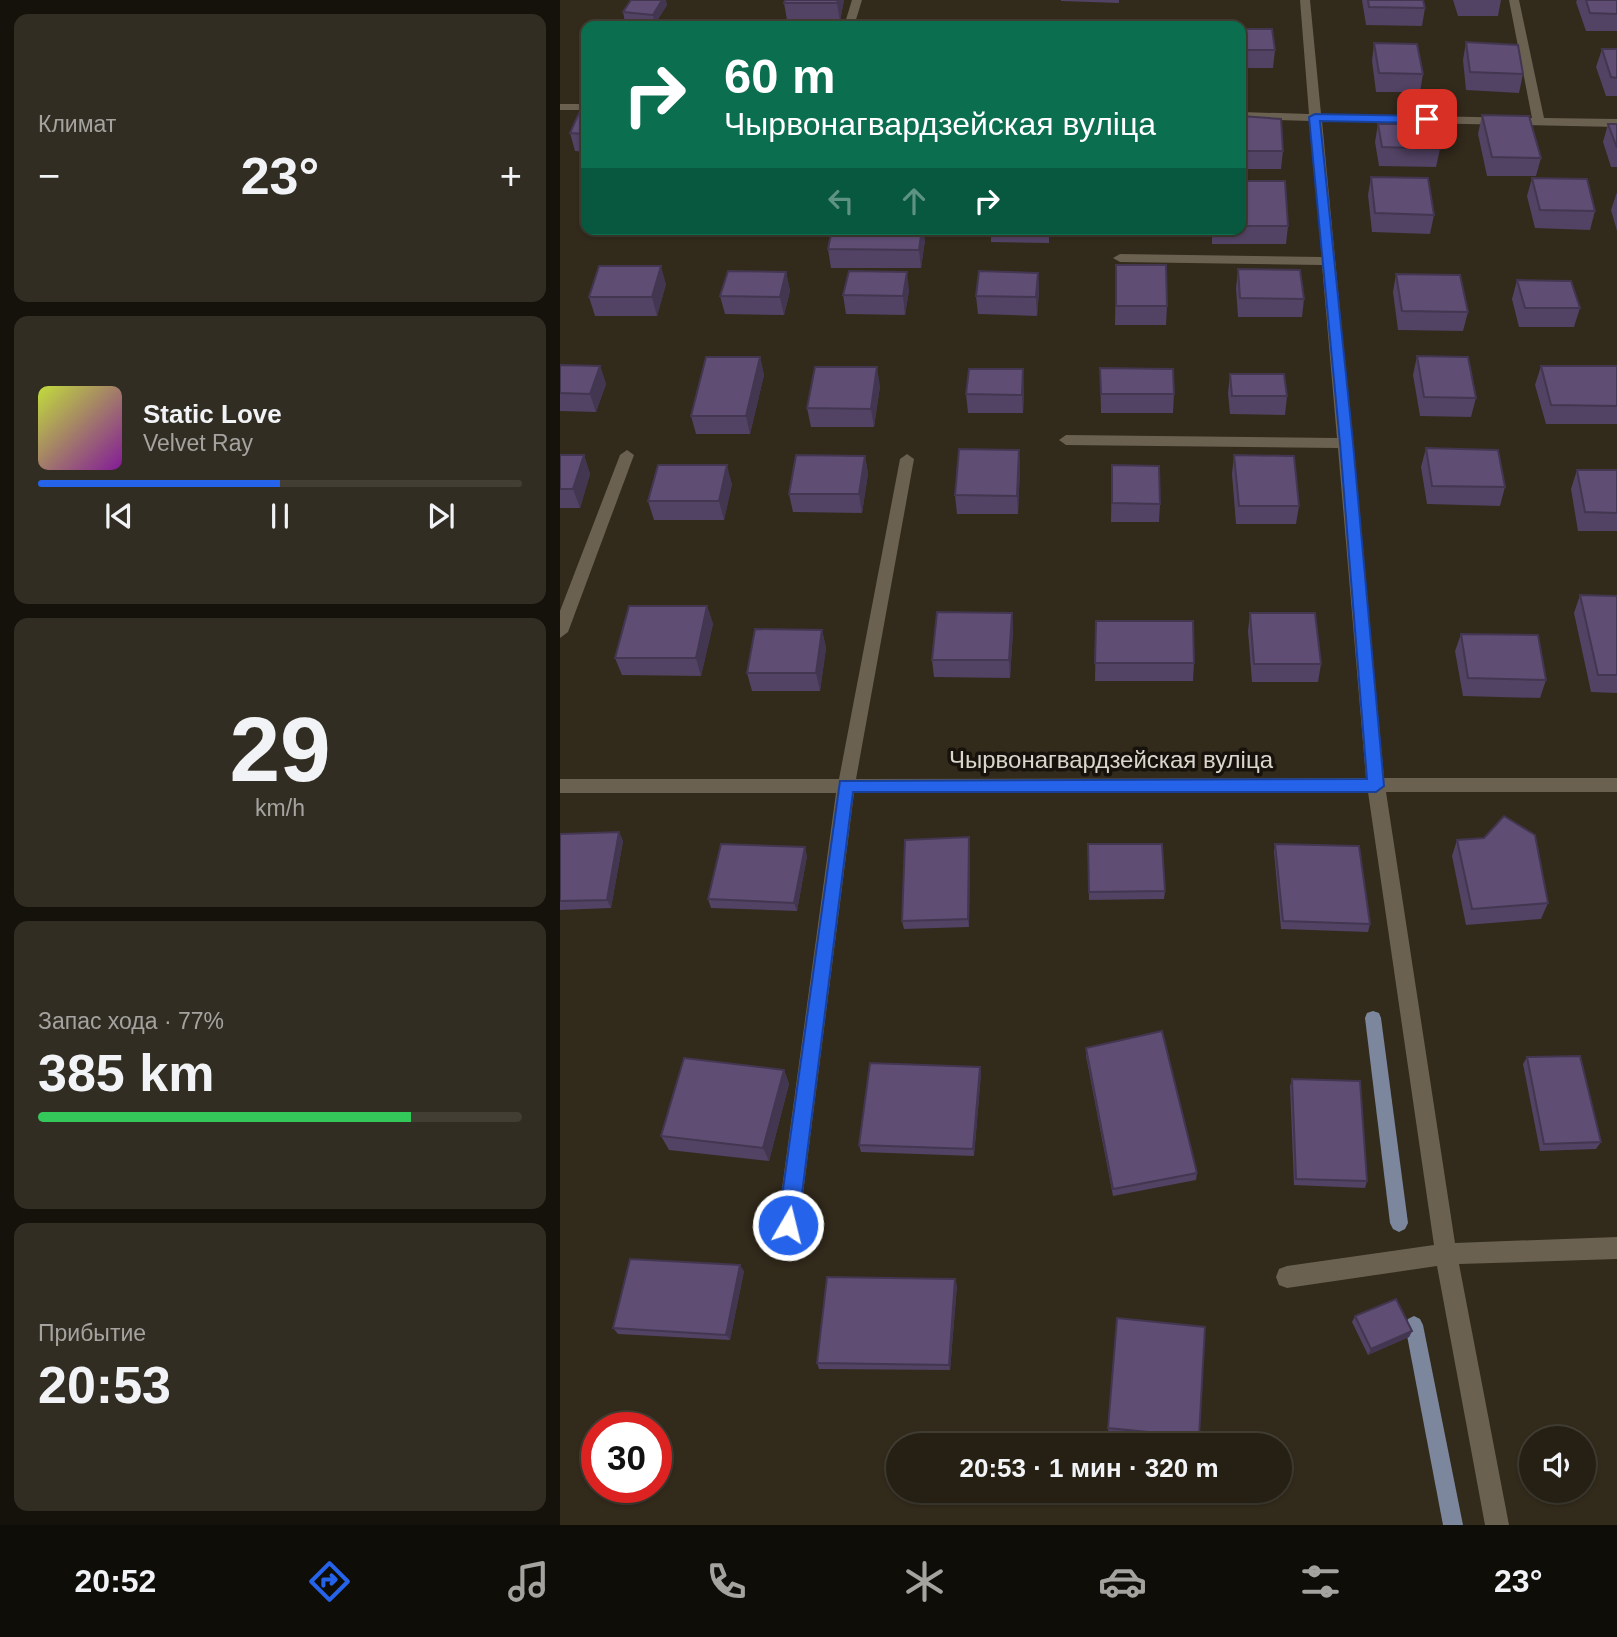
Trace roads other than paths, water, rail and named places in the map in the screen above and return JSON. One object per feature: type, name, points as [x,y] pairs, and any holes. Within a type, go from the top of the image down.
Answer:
[{"type":"street","points":[[851,21],[857,0]]},
{"type":"street","points":[[1305,0],[1376,786],[1446,1254],[1497,1525]]},
{"type":"street","points":[[1514,0],[1539,121]]},
{"type":"street","points":[[560,107],[581,107]]},
{"type":"street","points":[[1246,116],[1617,123]]},
{"type":"street","points":[[1120,258],[1329,261]]},
{"type":"street","points":[[1066,440],[1347,443]]},
{"type":"street","points":[[560,632],[627,455]]},
{"type":"street","points":[[788,1225],[846,786],[907,459]]},
{"type":"street","name":"Чырвонагвардзейская вуліца","points":[[560,786],[1617,785]]},
{"type":"street","points":[[1287,1277],[1446,1254],[1617,1248]]},
{"type":"waterway","points":[[1373,1018],[1399,1223]]},
{"type":"waterway","points":[[1414,1325],[1453,1525]]}]
